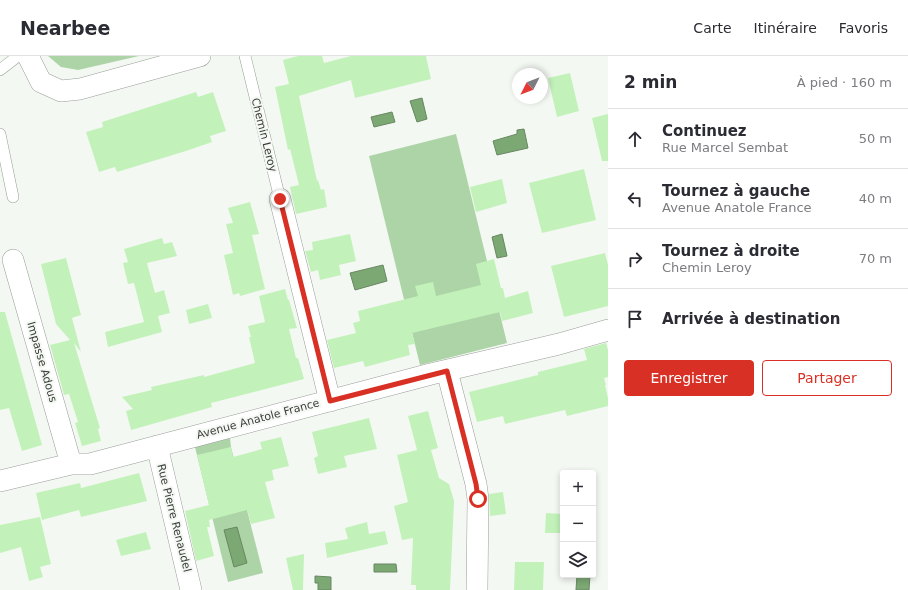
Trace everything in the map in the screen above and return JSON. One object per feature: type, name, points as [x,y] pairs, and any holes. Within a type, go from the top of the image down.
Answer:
[{"type":"street","points":[[28,56],[41,82],[61,91],[80,89],[200,56]]},
{"type":"street","name":"Chemin Leroy","points":[[280,199],[330,401]]},
{"type":"street","name":"Impasse Adous","points":[[13,260],[71,464]]},
{"type":"street","name":"Avenue Anatole France","points":[[0,481],[71,464],[90,464],[447,371],[559,344],[608,330]]},
{"type":"street","points":[[447,371],[476,484],[478,499],[477,590]]},
{"type":"street","name":"Rue Pierre Renaudel","points":[[157,446],[191,590]]},
{"type":"lane","points":[[0,70],[18,56]]},
{"type":"lane","name":"Chemin Leroy","points":[[244,56],[280,199]]},
{"type":"lane","points":[[0,134],[13,197]]},
{"type":"shaded area","points":[[48,56],[139,56],[78,70],[61,67]]},
{"type":"shaded area","points":[[422,98],[427,119],[417,122],[410,101]]},
{"type":"shaded area","points":[[392,112],[395,122],[374,127],[371,117]]},
{"type":"shaded area","points":[[524,129],[528,148],[497,155],[493,141],[517,134],[517,130]]},
{"type":"shaded area","points":[[456,134],[507,343],[420,365],[369,156]]},
{"type":"shaded area","points":[[502,234],[507,256],[497,258],[492,237]]},
{"type":"shaded area","points":[[383,265],[387,281],[355,290],[350,273]]},
{"type":"shaded area","points":[[230,438],[263,573],[228,582],[195,447]]},
{"type":"shaded area","points":[[237,527],[247,563],[234,567],[224,530]]},
{"type":"shaded area","points":[[374,564],[396,564],[397,572],[374,572]]},
{"type":"shaded area","points":[[315,576],[331,577],[331,590],[318,590],[318,583],[315,583]]},
{"type":"shaded area","points":[[577,578],[590,578],[589,590],[576,590]]},
{"type":"building","points":[[298,56],[322,56],[324,63],[351,56],[426,56],[431,79],[355,98],[351,80],[299,96],[317,181],[318,180],[321,190],[324,189],[327,207],[296,214],[290,187],[299,185],[290,149],[288,150],[275,87],[289,84],[283,60]]},
{"type":"building","points":[[570,73],[579,111],[557,117],[548,78]]},
{"type":"building","points":[[196,92],[198,97],[213,92],[226,131],[210,136],[212,142],[186,151],[117,172],[115,167],[99,172],[86,132],[103,127],[102,122]]},
{"type":"building","points":[[608,114],[608,161],[602,161],[592,118]]},
{"type":"building","points":[[584,169],[596,220],[542,233],[529,183]]},
{"type":"building","points":[[502,179],[507,203],[476,212],[470,187]]},
{"type":"building","points":[[250,202],[259,234],[252,235],[265,289],[240,296],[239,293],[233,295],[224,255],[233,253],[226,224],[233,223],[228,208]]},
{"type":"building","points":[[350,234],[356,261],[339,265],[341,275],[320,280],[318,270],[311,272],[305,251],[313,250],[312,242]]},
{"type":"building","points":[[162,238],[164,244],[172,242],[177,256],[147,263],[155,293],[164,290],[170,313],[158,316],[162,332],[108,347],[105,332],[144,322],[134,283],[128,284],[123,263],[128,262],[124,249]]},
{"type":"building","points":[[605,253],[608,265],[608,306],[564,317],[551,266]]},
{"type":"building","points":[[66,258],[81,315],[72,318],[81,352],[74,343],[100,428],[98,429],[101,441],[82,446],[75,423],[78,422],[69,394],[64,395],[50,345],[70,340],[56,324],[41,264]]},
{"type":"building","points":[[494,259],[505,298],[528,291],[533,313],[502,321],[500,312],[412,333],[415,344],[408,345],[410,355],[365,367],[363,361],[334,368],[327,340],[356,333],[353,323],[360,321],[358,311],[418,296],[415,286],[433,282],[436,296],[481,285],[476,264]]},
{"type":"building","points":[[285,289],[297,328],[289,329],[296,358],[298,358],[304,379],[211,403],[212,407],[131,430],[126,411],[133,409],[122,397],[152,390],[151,387],[204,375],[204,377],[255,363],[248,326],[265,322],[259,296]]},
{"type":"building","points":[[208,304],[212,318],[189,324],[186,310]]},
{"type":"building","points":[[0,312],[5,312],[42,445],[22,451],[9,408],[0,410]]},
{"type":"building","points":[[606,343],[608,350],[608,377],[604,378],[608,406],[567,416],[565,410],[505,424],[503,416],[477,422],[469,392],[538,375],[538,372],[587,360],[584,349]]},
{"type":"building","points":[[428,411],[438,448],[431,450],[439,478],[449,484],[454,501],[450,590],[416,590],[416,585],[411,585],[413,538],[402,540],[394,506],[408,502],[397,455],[417,450],[408,416]]},
{"type":"building","points":[[369,418],[377,449],[344,456],[347,467],[318,474],[314,458],[318,456],[312,432]]},
{"type":"building","points":[[281,437],[289,466],[272,470],[274,480],[265,482],[275,518],[251,524],[247,510],[209,520],[210,527],[207,527],[214,556],[196,561],[185,511],[209,505],[197,455],[231,447],[233,457],[262,449],[260,442]]},
{"type":"building","points":[[139,473],[147,501],[81,517],[79,510],[42,520],[36,493],[80,483],[81,488]]},
{"type":"building","points":[[503,492],[506,514],[490,516],[489,494]]},
{"type":"building","points":[[546,513],[560,514],[560,533],[545,533]]},
{"type":"building","points":[[40,517],[51,564],[40,567],[43,577],[29,581],[21,547],[0,553],[0,525]]},
{"type":"building","points":[[367,522],[369,534],[385,531],[388,544],[327,558],[325,543],[348,539],[345,528]]},
{"type":"building","points":[[146,532],[151,549],[121,556],[116,540]]},
{"type":"building","points":[[304,554],[303,590],[293,590],[286,558]]},
{"type":"building","points":[[515,562],[544,562],[543,590],[514,590]]},
{"type":"route","points":[[280,199],[330,401],[447,371],[476,484],[478,499]]}]
